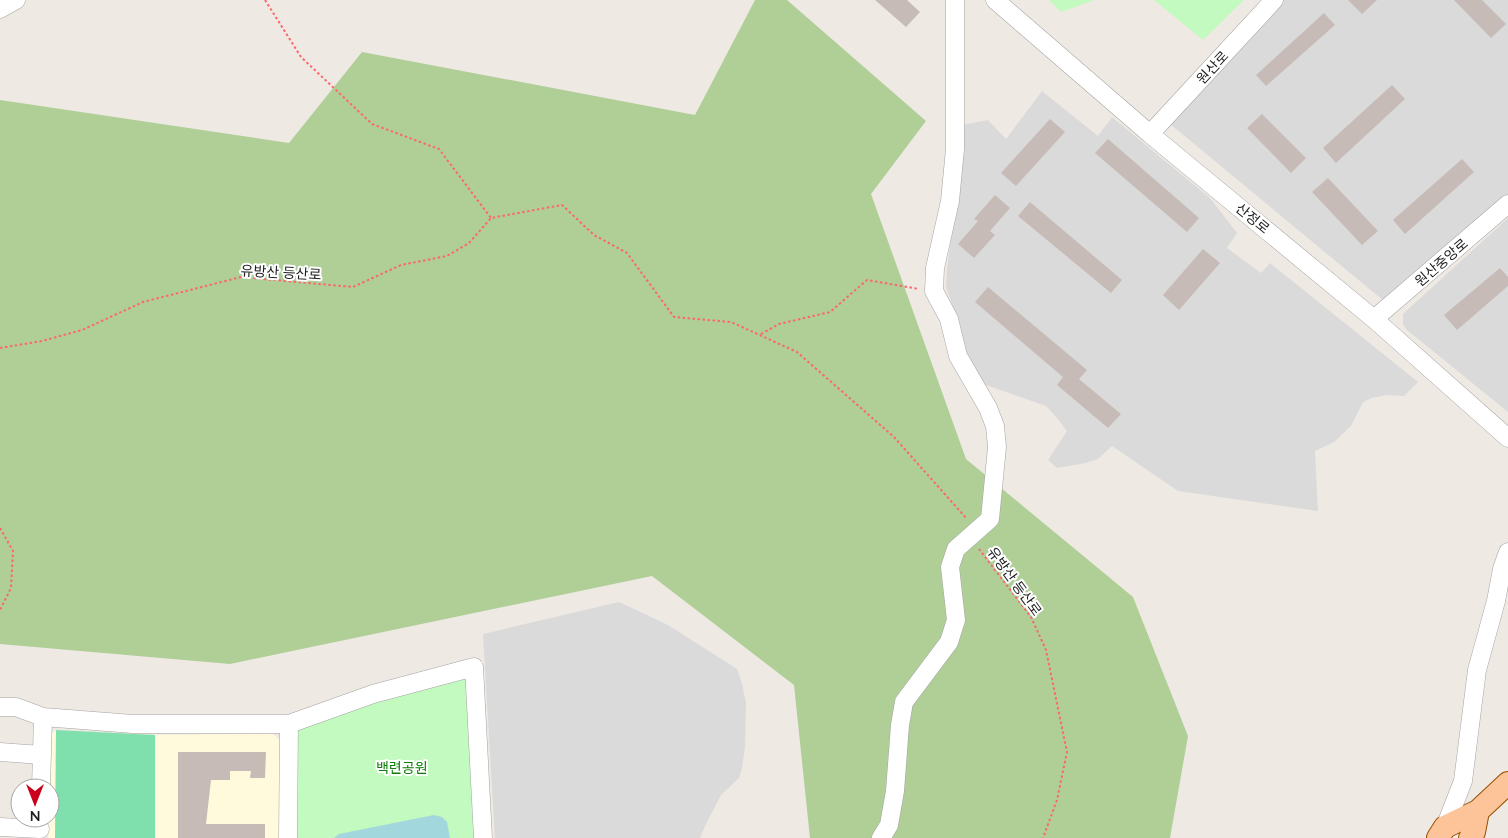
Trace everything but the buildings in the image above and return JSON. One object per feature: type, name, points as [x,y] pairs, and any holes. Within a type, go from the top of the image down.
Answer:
[{"type":"main road","points":[[1441,832],[1478,811],[1508,783]]},
{"type":"main road","points":[[1470,838],[1474,832],[1478,811]]},
{"type":"street","points":[[0,9],[16,0]]},
{"type":"street","points":[[881,838],[889,825],[895,791],[900,726],[904,702],[949,642],[956,620],[950,567],[956,549],[990,520],[997,447],[995,426],[988,408],[958,356],[949,319],[934,291],[935,268],[950,201],[955,149],[955,0]]},
{"type":"street","name":"원산로","points":[[1150,134],[1274,0]]},
{"type":"street","name":"산정로","points":[[1004,3],[1150,134],[1374,319],[1508,438]]},
{"type":"street","name":"원산중앙로","points":[[1374,319],[1508,204]]},
{"type":"street","points":[[1441,832],[1463,781],[1477,670],[1508,552]]},
{"type":"street","points":[[0,707],[16,707],[43,717],[133,724],[289,724],[373,694],[474,668],[484,838]]},
{"type":"street","points":[[41,778],[43,717]]},
{"type":"street","points":[[288,838],[289,724]]},
{"type":"street","points":[[0,752],[41,755]]},
{"type":"path","points":[[265,0],[301,57],[372,124],[439,149],[491,218]]},
{"type":"path","name":"유방산 등산로","points":[[0,348],[42,341],[82,330],[143,302],[241,278],[353,287],[401,265],[448,256],[469,242],[491,218],[562,205],[594,235],[627,253],[674,317],[731,322],[797,352],[894,437],[967,520],[980,550],[1031,617],[1046,650],[1067,752],[1057,800],[1043,838]]},
{"type":"path","points":[[761,334],[779,324],[830,312],[867,280],[934,291]]},
{"type":"path","points":[[0,528],[13,552],[12,588],[0,610]]},
{"type":"shaded area","points":[[1274,0],[1508,0],[1508,204],[1390,306],[1164,119]]},
{"type":"shaded area","points":[[1042,91],[1098,136],[1112,117],[1210,198],[1237,233],[1227,248],[1261,273],[1270,263],[1418,382],[1404,396],[1387,395],[1363,402],[1351,426],[1334,442],[1315,451],[1318,511],[1178,491],[1112,446],[1098,459],[1057,468],[1048,460],[1067,431],[1057,418],[1046,406],[983,384],[970,369],[960,327],[946,287],[956,202],[962,125],[988,120],[1006,139]]},
{"type":"shaded area","points":[[1508,218],[1508,412],[1407,330],[1403,325],[1403,314]]},
{"type":"shaded area","points":[[619,602],[668,625],[737,669],[746,703],[745,747],[739,778],[721,795],[700,838],[495,838],[483,634]]},
{"type":"shaded area","points":[[56,730],[131,735],[273,734],[282,742],[281,838],[48,838],[48,828],[60,828],[60,778],[50,778],[49,736]]},
{"type":"green space","points":[[755,0],[787,0],[926,121],[871,194],[966,459],[1133,597],[1188,736],[1170,838],[810,838],[794,685],[652,576],[230,664],[0,644],[0,100],[289,143],[362,52],[695,115]]},
{"type":"green space","points":[[1049,0],[1094,0],[1061,12]]},
{"type":"green space","points":[[1154,0],[1244,0],[1203,40]]},
{"type":"green space","name":"백련공원","points":[[469,677],[477,838],[295,838],[297,722]]},
{"type":"green space","points":[[56,730],[155,735],[155,838],[55,838],[55,828],[60,828],[60,778],[56,778]]},
{"type":"water","points":[[434,815],[442,817],[447,822],[450,838],[334,838],[339,834]]}]
